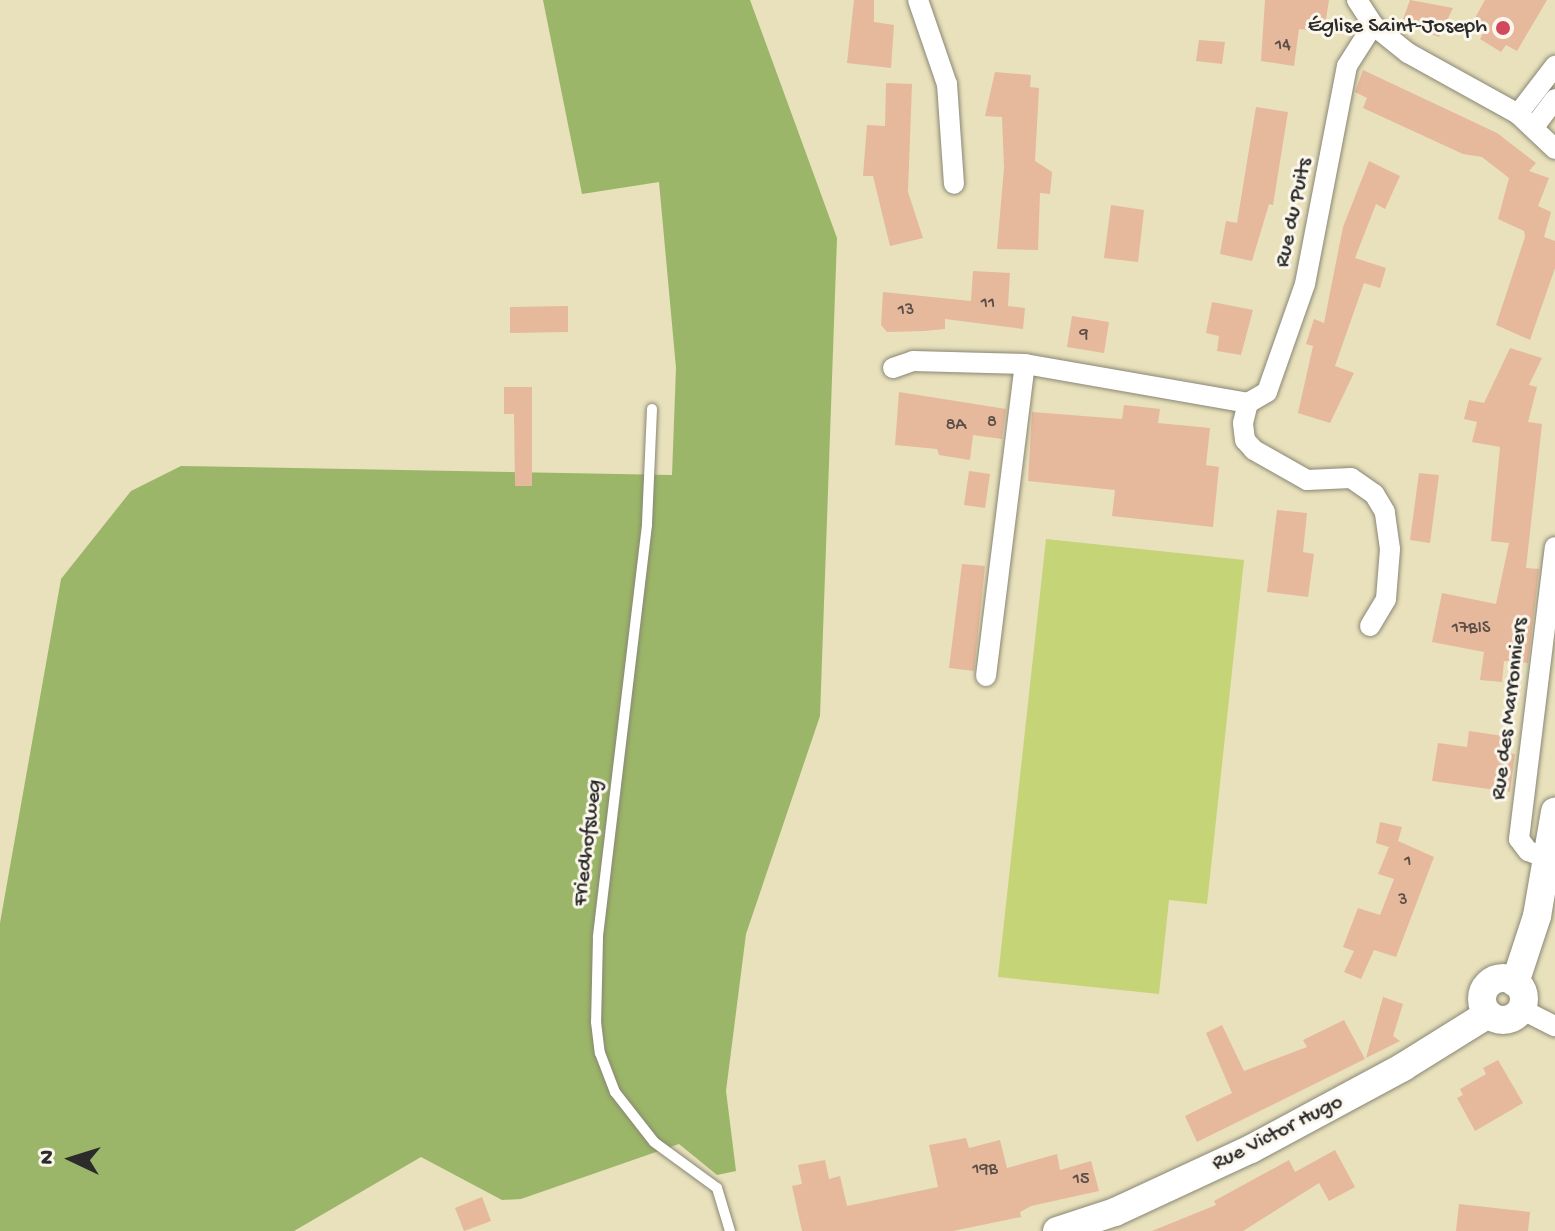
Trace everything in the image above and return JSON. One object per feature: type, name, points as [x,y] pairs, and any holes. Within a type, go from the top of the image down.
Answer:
[{"type":"street","points":[[918,0],[947,84],[954,184]]},
{"type":"street","points":[[1357,0],[1373,25],[1408,53],[1526,121],[1555,149]]},
{"type":"street","name":"Rue du Puits","points":[[1248,403],[1267,392],[1305,284],[1347,66],[1373,25]]},
{"type":"street","points":[[1526,121],[1555,66]]},
{"type":"street","points":[[1526,121],[1555,99]]},
{"type":"street","points":[[893,368],[913,361],[1025,364],[1248,403],[1245,440],[1254,450],[1307,480],[1351,478],[1374,494],[1385,512],[1390,549],[1386,599],[1370,626]]},
{"type":"street","points":[[986,676],[1025,364]]},
{"type":"street","name":"Rue des Marronniers","points":[[1549,859],[1528,851],[1519,839],[1555,547]]},
{"type":"street","points":[[1555,812],[1549,859],[1518,996],[1555,1026]]},
{"type":"street","name":"Rue Victor Hugo","points":[[1057,1231],[1115,1212],[1251,1149],[1403,1067],[1488,1014],[1506,1020],[1518,996]]},
{"type":"lane","name":"Friedhofsweg","points":[[652,409],[647,525],[598,937],[596,1022],[600,1053],[615,1092],[654,1142],[717,1188],[730,1231]]},
{"type":"green space","points":[[543,0],[750,0],[837,238],[820,716],[746,934],[726,1091],[736,1171],[717,1175],[679,1144],[521,1199],[502,1200],[421,1157],[294,1231],[0,1231],[0,923],[61,579],[131,491],[181,466],[672,475],[676,368],[659,182],[582,194]]},
{"type":"green space","points":[[1046,539],[1244,560],[1207,904],[1169,900],[1159,994],[998,977]]},
{"type":"building","points":[[854,0],[874,0],[874,22],[894,25],[891,68],[847,63]]},
{"type":"building","points":[[1265,0],[1329,0],[1324,32],[1299,29],[1294,66],[1261,61]]},
{"type":"building","points":[[1410,0],[1453,8],[1439,37],[1402,22]]},
{"type":"building","name":"Église Saint-Joseph","points":[[1485,0],[1547,0],[1517,51],[1506,45],[1501,52],[1480,39],[1484,32],[1471,25]]},
{"type":"building","points":[[1199,40],[1225,42],[1222,64],[1196,61]]},
{"type":"building","points":[[1363,70],[1497,133],[1536,163],[1529,171],[1549,178],[1538,206],[1551,212],[1544,237],[1555,241],[1555,268],[1530,340],[1496,325],[1525,237],[1524,231],[1498,219],[1509,178],[1482,157],[1463,154],[1363,108],[1367,98],[1355,92]]},
{"type":"building","points":[[995,72],[1031,75],[1030,87],[1039,88],[1035,161],[1052,172],[1050,194],[1040,193],[1038,250],[997,249],[1004,168],[1002,117],[985,116]]},
{"type":"building","points":[[886,83],[912,84],[908,192],[923,238],[890,246],[873,176],[863,176],[867,125],[885,126]]},
{"type":"building","points":[[1256,107],[1288,112],[1273,205],[1269,204],[1252,261],[1220,254],[1226,221],[1237,223]]},
{"type":"building","points":[[1369,161],[1400,176],[1385,209],[1376,204],[1355,258],[1386,268],[1380,288],[1364,283],[1335,366],[1354,373],[1330,423],[1298,413],[1313,346],[1306,344],[1314,319],[1324,323],[1343,227]]},
{"type":"building","points":[[1111,205],[1144,210],[1138,262],[1104,258]]},
{"type":"building","points":[[973,271],[1010,273],[1008,306],[1025,308],[1023,329],[945,319],[945,329],[924,331],[887,332],[881,325],[883,292],[971,301]]},
{"type":"building","points":[[1212,302],[1253,310],[1241,355],[1217,351],[1219,336],[1206,333]]},
{"type":"building","points":[[568,306],[568,332],[510,333],[510,307]]},
{"type":"building","points":[[1072,316],[1109,322],[1104,353],[1067,347]]},
{"type":"building","points":[[1510,348],[1542,358],[1529,385],[1537,387],[1528,422],[1542,424],[1526,568],[1539,569],[1528,663],[1504,661],[1502,682],[1480,680],[1484,652],[1432,642],[1442,593],[1496,604],[1509,543],[1491,541],[1500,447],[1472,442],[1477,422],[1464,419],[1469,400],[1484,403]]},
{"type":"building","points":[[504,387],[532,387],[532,486],[515,486],[514,414],[504,414]]},
{"type":"building","points":[[899,392],[1006,409],[1002,439],[973,435],[970,460],[939,455],[937,449],[895,445]]},
{"type":"building","points":[[1124,405],[1160,409],[1158,423],[1210,428],[1206,465],[1219,467],[1213,527],[1112,516],[1115,490],[1028,481],[1032,412],[1122,419]]},
{"type":"building","points":[[969,471],[990,474],[985,508],[964,505]]},
{"type":"building","points":[[1419,473],[1439,475],[1430,543],[1410,540]]},
{"type":"building","points":[[1277,510],[1307,513],[1303,552],[1314,554],[1308,597],[1267,592]]},
{"type":"building","points":[[962,564],[985,566],[974,671],[949,668]]},
{"type":"building","points":[[1469,731],[1503,736],[1500,752],[1515,754],[1510,792],[1432,781],[1438,743],[1467,747]]},
{"type":"building","points":[[1380,822],[1402,827],[1398,841],[1434,857],[1396,957],[1374,950],[1361,979],[1344,972],[1354,951],[1343,947],[1358,908],[1380,915],[1394,879],[1378,874],[1389,847],[1376,843]]},
{"type":"building","points":[[1383,997],[1403,1004],[1393,1036],[1400,1041],[1366,1058]]},
{"type":"building","points":[[1344,1020],[1365,1059],[1197,1142],[1185,1116],[1232,1093],[1206,1033],[1222,1025],[1244,1071],[1307,1047],[1303,1040]]},
{"type":"building","points":[[1498,1060],[1523,1103],[1475,1131],[1457,1098],[1463,1095],[1460,1089],[1486,1074],[1483,1068]]},
{"type":"building","points":[[966,1138],[969,1148],[1000,1140],[1007,1168],[1057,1154],[1060,1170],[1091,1161],[1099,1191],[1031,1206],[1020,1212],[1021,1217],[953,1231],[802,1231],[792,1186],[802,1184],[798,1165],[825,1160],[829,1179],[840,1176],[847,1206],[938,1187],[929,1145]]},
{"type":"building","points":[[1335,1150],[1355,1187],[1329,1201],[1319,1183],[1243,1231],[1152,1231],[1216,1205],[1214,1201],[1289,1160],[1295,1172]]},
{"type":"building","points":[[482,1197],[491,1221],[464,1231],[455,1208]]},
{"type":"building","points":[[1459,1204],[1530,1212],[1528,1231],[1456,1231]]},
{"type":"place","name":"Église Saint-Joseph","points":[[1503,28]]}]
